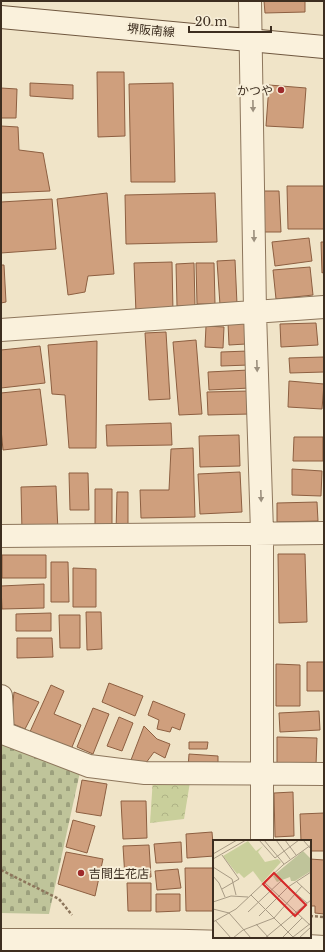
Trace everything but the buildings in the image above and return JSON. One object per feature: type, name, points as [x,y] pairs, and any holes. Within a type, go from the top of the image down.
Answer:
[{"type":"street","points":[[250,1],[252,39],[255,312],[262,532],[262,840]]},
{"type":"street","name":"堺阪南線","points":[[1,17],[252,39],[324,47]]},
{"type":"street","points":[[1,330],[324,306]]},
{"type":"street","points":[[1,536],[324,532]]},
{"type":"street","points":[[1,696],[3,733],[90,766],[145,773],[324,774]]},
{"type":"street","points":[[1,940],[263,940],[324,947]]},
{"type":"path","points":[[1,870],[59,899],[73,917],[77,939]]},
{"type":"path","points":[[311,916],[324,917]]},
{"type":"green space","points":[[1,742],[80,772],[49,914],[1,913]]},
{"type":"green space","points":[[153,778],[190,782],[184,819],[150,823]]},
{"type":"place","name":"かつや","points":[[281,90]]},
{"type":"place","name":"吉間生花店","points":[[81,873]]}]
